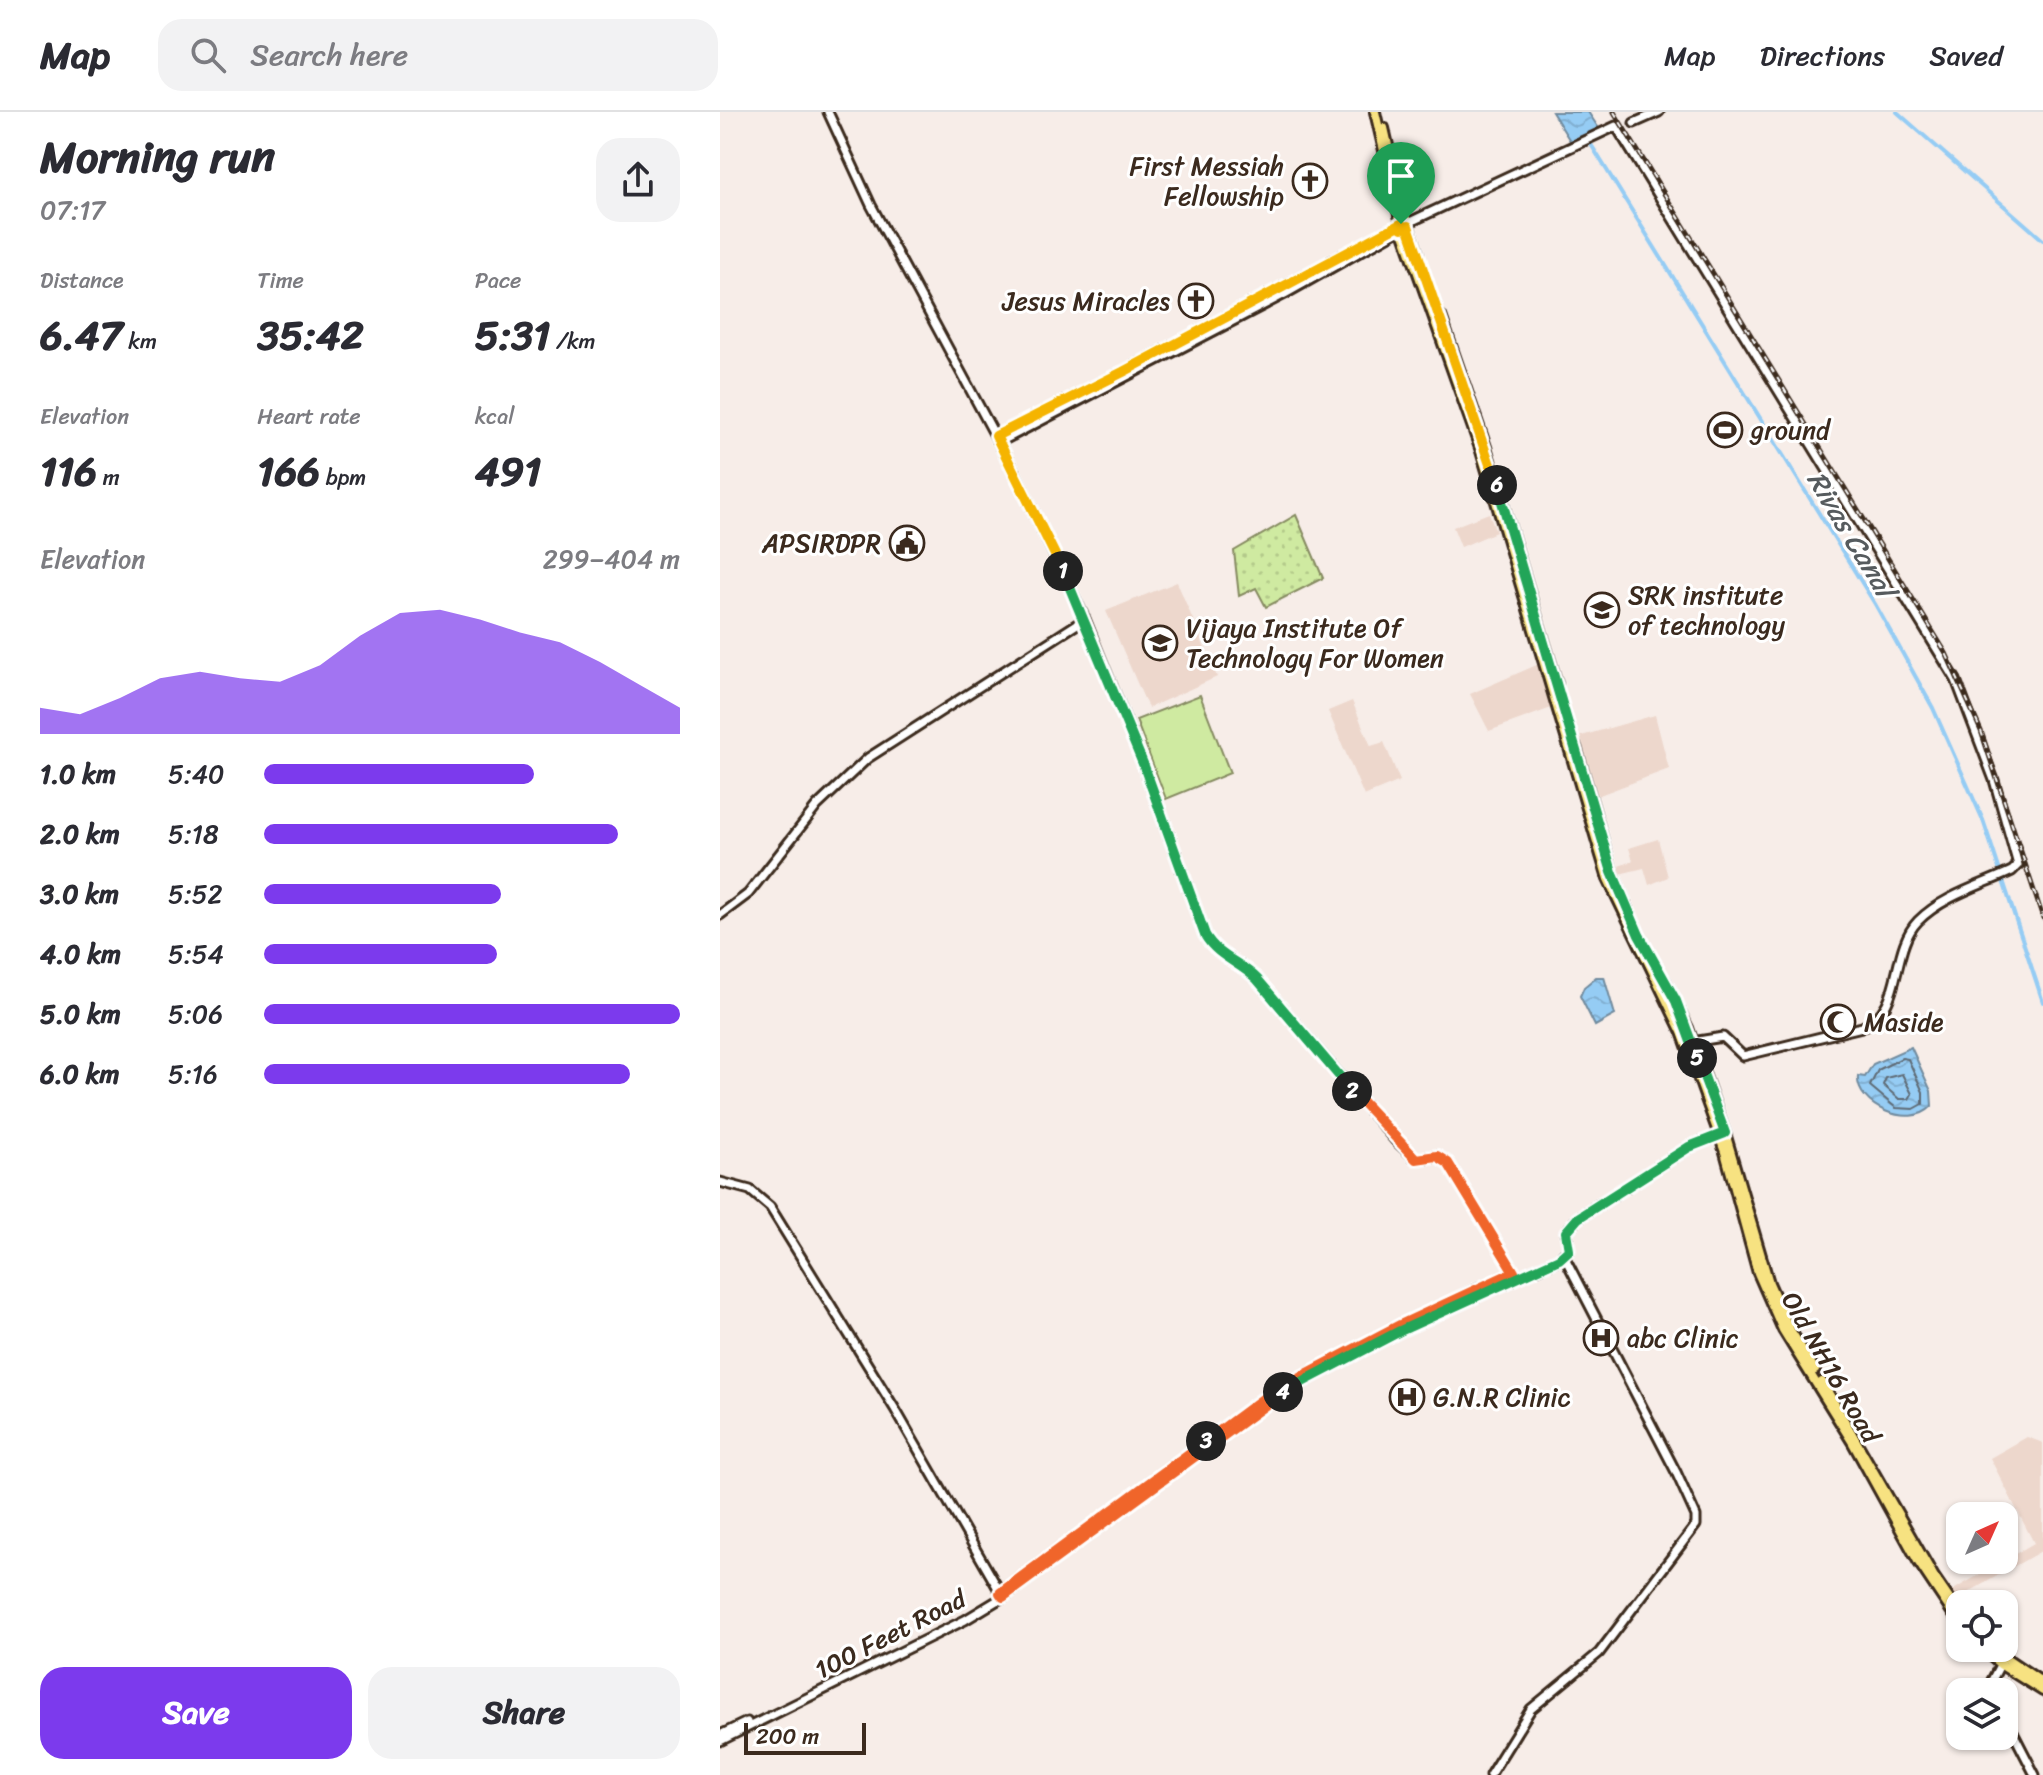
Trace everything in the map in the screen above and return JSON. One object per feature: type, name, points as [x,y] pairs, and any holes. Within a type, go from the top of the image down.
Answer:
[{"type":"main road","name":"Old NH16 Road","points":[[1378,112],[1406,224],[1481,451],[1608,879],[1674,1013],[1722,1134],[1758,1273],[1783,1330],[1853,1443],[1918,1561],[1946,1603]]},
{"type":"main road","name":"Old NH16 Road","points":[[1406,224],[1486,447],[1612,872],[1692,1042],[1762,1262],[1789,1328],[1946,1595]]},
{"type":"main road","points":[[2002,1662],[2043,1683]]},
{"type":"main road","points":[[2002,1662],[2043,1691]]},
{"type":"street","points":[[828,112],[877,217],[998,439],[1085,619],[1212,947],[1243,965],[1257,979],[1307,1041],[1416,1159],[1443,1158],[1514,1272]]},
{"type":"street","points":[[1634,123],[1659,112]]},
{"type":"street","points":[[998,439],[1406,224],[1616,126],[1956,680],[1994,780],[2018,865],[2012,871],[1956,895],[1917,922],[1906,944],[1886,1010],[1872,1023],[1743,1056],[1723,1037],[1692,1042]]},
{"type":"street","points":[[720,915],[748,894],[817,806],[868,758],[1085,619]]},
{"type":"street","points":[[1490,1775],[1531,1709],[1599,1653],[1696,1525],[1696,1516],[1676,1472],[1562,1255],[1569,1247],[1566,1232],[1578,1218],[1689,1147],[1722,1134]]},
{"type":"street","points":[[720,1182],[750,1190],[770,1207],[895,1409],[1001,1595]]},
{"type":"street","name":"100 Feet Road","points":[[1001,1595],[1272,1392],[1400,1325],[1514,1272],[1562,1255]]},
{"type":"street","name":"100 Feet Road","points":[[720,1738],[1001,1595],[1275,1396],[1412,1325],[1562,1255]]},
{"type":"street","points":[[1993,1678],[2002,1662]]},
{"type":"street","points":[[2018,1742],[2035,1775]]},
{"type":"shaded area","points":[[1489,513],[1496,532],[1461,547],[1453,527]]},
{"type":"shaded area","name":"Vijaya Institute Of Technology For Women","points":[[1177,582],[1217,677],[1148,708],[1106,611]]},
{"type":"shaded area","points":[[1539,664],[1554,707],[1489,731],[1470,694]]},
{"type":"shaded area","points":[[1352,701],[1371,746],[1384,742],[1400,781],[1364,796],[1328,711]]},
{"type":"shaded area","points":[[1655,715],[1669,769],[1597,796],[1578,737]]},
{"type":"shaded area","points":[[1658,839],[1668,877],[1649,885],[1644,868],[1615,875],[1613,868],[1633,861],[1629,848]]},
{"type":"shaded area","points":[[2027,1437],[2043,1443],[2043,1550],[2018,1564],[2018,1552],[2034,1543],[2018,1512],[2018,1502],[2013,1502],[1990,1458]]},
{"type":"shaded area","points":[[1981,1574],[2001,1574],[1972,1590],[1953,1590]]},
{"type":"green space","points":[[1296,515],[1323,578],[1266,607],[1256,588],[1239,596],[1234,551]]},
{"type":"green space","points":[[1200,695],[1230,773],[1166,799],[1136,720]]},
{"type":"water","points":[[1552,112],[1588,112],[1600,130],[1572,144]]},
{"type":"water","points":[[1596,977],[1604,977],[1615,1015],[1595,1026],[1580,996],[1584,987]]},
{"type":"water","points":[[1911,1047],[1931,1091],[1932,1106],[1911,1116],[1898,1115],[1874,1105],[1865,1097],[1859,1087],[1858,1076],[1865,1077],[1873,1064]]},
{"type":"waterway","points":[[1897,112],[2043,240]]},
{"type":"waterway","name":"Rivas Canal","points":[[1587,138],[1875,604],[1933,708],[1983,820],[2043,1002]]},
{"type":"railway","points":[[1614,112],[1946,653],[1981,731],[2043,918]]},
{"type":"place","name":"First Messiah Fellowship","points":[[1310,181]]},
{"type":"place","name":"Jesus Miracles","points":[[1196,301]]},
{"type":"place","name":"ground","points":[[1725,430]]},
{"type":"place","name":"APSIRDPR","points":[[907,543]]},
{"type":"place","name":"SRK institute of technology","points":[[1602,610]]},
{"type":"place","name":"Vijaya Institute Of Technology For Women","points":[[1160,643]]},
{"type":"place","name":"Maside","points":[[1838,1022]]},
{"type":"place","name":"abc Clinic","points":[[1601,1338]]},
{"type":"place","name":"G.N.R Clinic","points":[[1407,1397]]},
{"type":"route","points":[[1401,224],[1402,228],[1408,226],[1486,447],[1621,898],[1688,1028],[1725,1133],[1689,1147],[1578,1218],[1566,1232],[1569,1250],[1559,1259],[1518,1274],[1275,1396],[1003,1597],[1000,1593],[1272,1392],[1400,1325],[1514,1272],[1448,1163],[1437,1156],[1416,1159],[1396,1141],[1307,1041],[1257,979],[1243,965],[1217,953],[1212,947],[1195,911],[1144,766],[1085,619],[996,436],[1401,224]]}]
